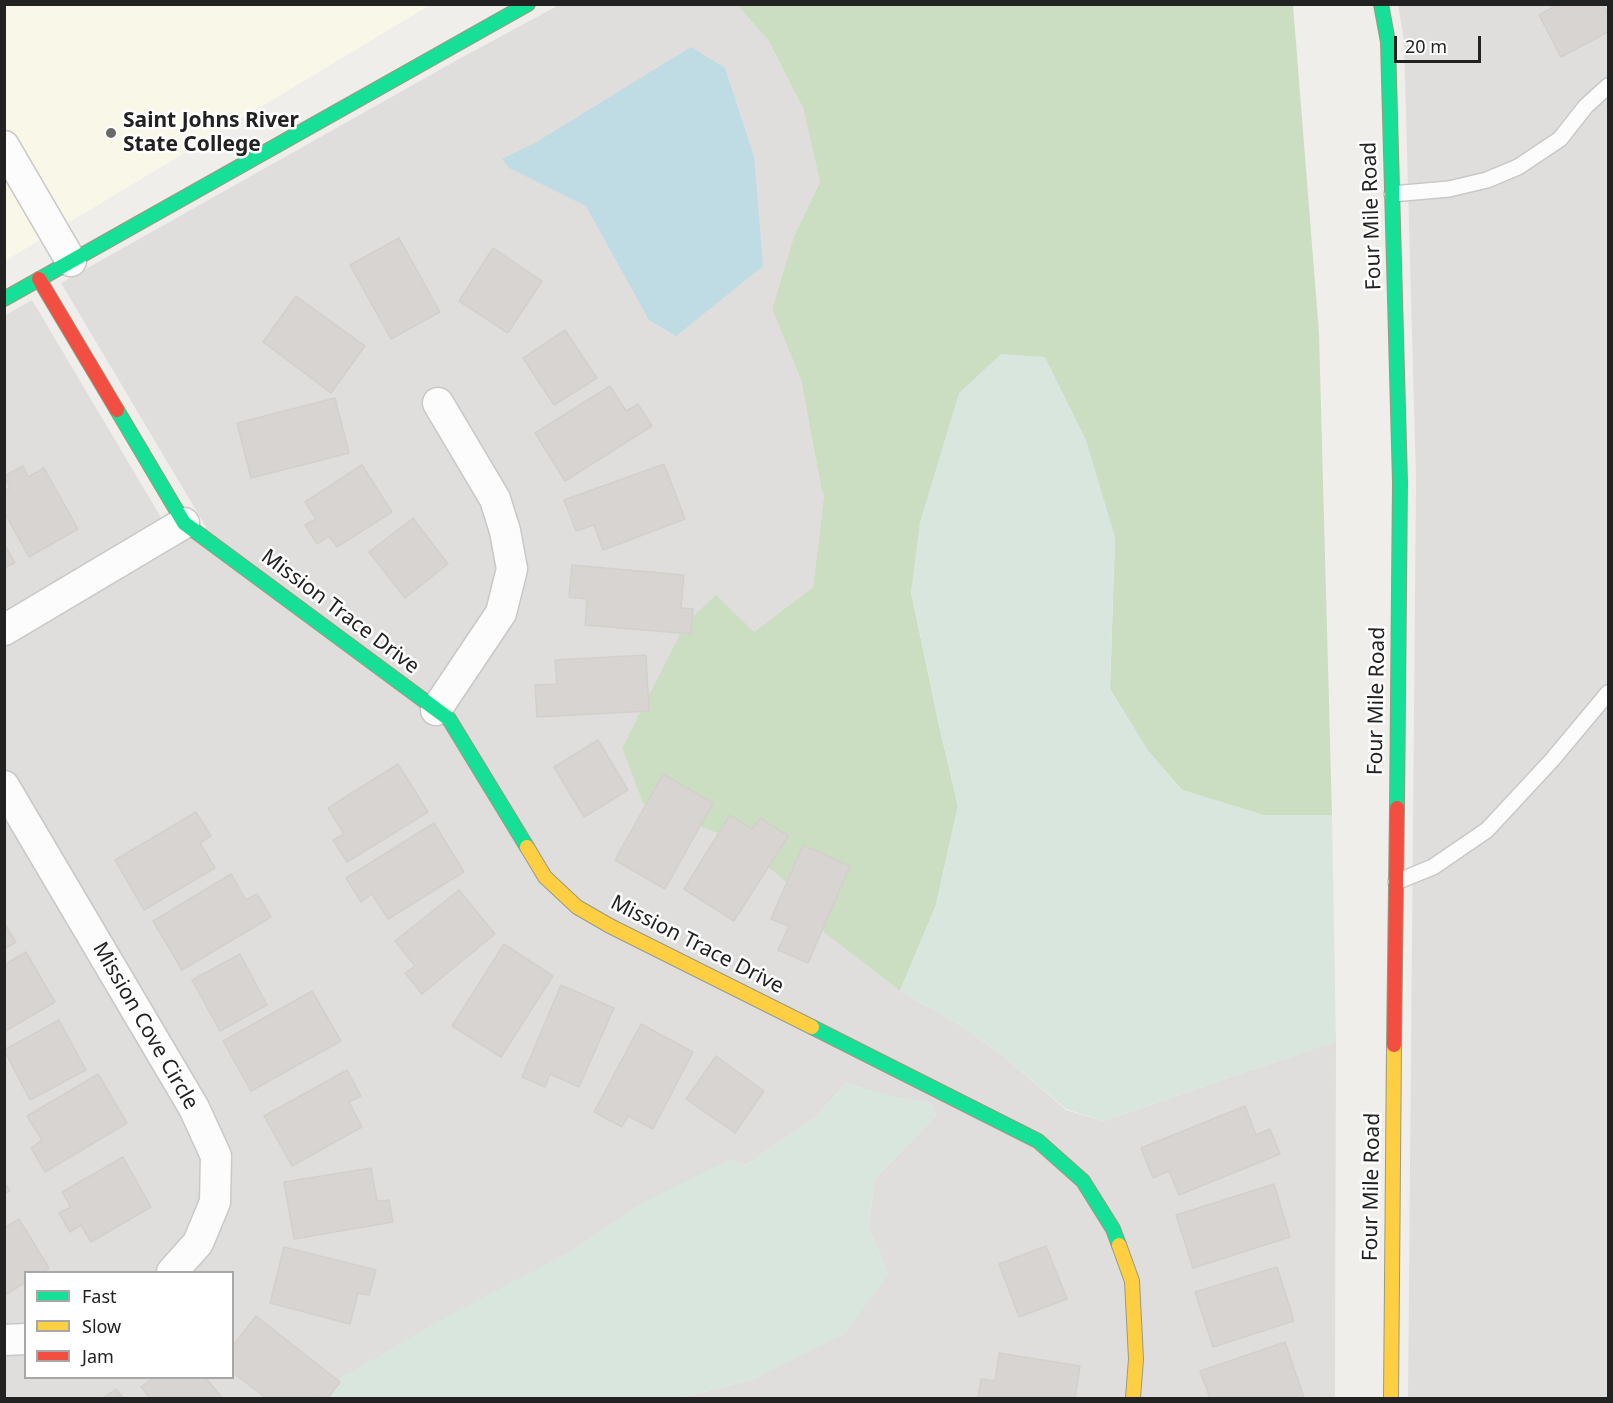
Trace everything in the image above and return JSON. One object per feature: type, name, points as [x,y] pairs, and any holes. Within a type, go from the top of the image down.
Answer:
[{"type":"main road","points":[[4,299],[528,4]]},
{"type":"main road","name":"Four Mile Road","points":[[1381,4],[1388,42],[1400,482],[1391,1398]]},
{"type":"main road","points":[[39,279],[184,523]]},
{"type":"main road","name":"Mission Trace Drive","points":[[184,523],[449,719],[545,877],[577,907],[610,926],[1038,1141],[1083,1181],[1113,1228],[1132,1281],[1136,1359],[1133,1398]]},
{"type":"street","points":[[4,146],[71,261]]},
{"type":"street","points":[[436,710],[501,613],[512,569],[505,531],[495,500],[438,403]]},
{"type":"street","points":[[4,630],[184,523]]},
{"type":"street","name":"Mission Cove Circle","points":[[4,786],[194,1108],[216,1156],[215,1202],[198,1243],[173,1271]]},
{"type":"street","points":[[4,1340],[24,1339]]},
{"type":"lane","points":[[1392,194],[1449,189],[1486,180],[1518,167],[1560,139],[1586,106],[1608,86]]},
{"type":"lane","points":[[1396,882],[1433,867],[1486,830],[1552,760],[1608,693]]},
{"type":"shaded area","name":"Saint Johns River State College","points":[[5,5],[430,5],[5,261]]},
{"type":"shaded area","points":[[559,5],[737,5],[768,40],[803,108],[820,182],[794,236],[772,309],[801,380],[824,495],[813,587],[754,632],[651,693],[622,748],[643,804],[737,841],[788,884],[825,932],[900,991],[955,1022],[1001,1054],[1066,1110],[1103,1121],[1336,1041],[1335,1398],[681,1398],[757,1378],[888,1274],[869,1228],[874,1180],[936,1115],[931,1103],[889,1096],[846,1083],[817,1116],[746,1165],[729,1160],[641,1204],[570,1252],[343,1377],[298,1398],[5,1398],[4,647],[206,527],[61,283]]},
{"type":"shaded area","points":[[1398,5],[1608,5],[1608,1398],[1408,1398],[1416,480],[1404,40]]},
{"type":"shaded area","points":[[32,300],[162,519],[4,613],[4,316]]},
{"type":"shaded area","points":[[1001,354],[1045,357],[1086,440],[1115,537],[1110,689],[1148,751],[1182,790],[1263,815],[1332,815],[1336,1041],[1103,1121],[1066,1109],[1001,1054],[955,1022],[900,991],[936,905],[958,806],[911,592],[920,522],[959,393]]},
{"type":"shaded area","points":[[846,1083],[890,1096],[931,1103],[936,1115],[874,1180],[869,1228],[888,1274],[845,1334],[757,1378],[681,1398],[298,1398],[343,1377],[449,1315],[570,1252],[641,1204],[729,1160],[746,1165],[817,1116]]},
{"type":"green space","points":[[737,5],[1293,5],[1319,333],[1332,815],[1263,815],[1182,790],[1148,751],[1110,689],[1115,537],[911,592],[958,806],[936,905],[900,991],[824,932],[788,884],[737,841],[643,804],[622,748],[686,623],[716,595],[754,632],[813,587],[824,495],[801,380],[772,309],[794,236],[820,182],[803,108],[768,40]]},
{"type":"water","points":[[691,47],[725,68],[754,157],[763,266],[676,336],[649,320],[586,206],[509,168],[502,159],[535,143]]},
{"type":"building","points":[[1559,4],[1603,4],[1608,15],[1608,32],[1561,57],[1539,15]]},
{"type":"building","points":[[399,238],[440,312],[391,339],[350,265]]},
{"type":"building","points":[[493,248],[542,281],[508,333],[459,301]]},
{"type":"building","points":[[296,296],[365,346],[331,393],[263,342]]},
{"type":"building","points":[[565,330],[597,378],[554,405],[523,358]]},
{"type":"building","points":[[610,386],[626,411],[638,404],[652,426],[565,481],[535,433]]},
{"type":"building","points":[[335,398],[349,453],[251,478],[237,423]]},
{"type":"building","points":[[664,464],[685,519],[603,550],[594,525],[576,531],[564,500]]},
{"type":"building","points":[[362,465],[392,512],[337,547],[329,536],[317,544],[305,525],[316,519],[305,502]]},
{"type":"building","points":[[23,466],[28,477],[44,468],[78,529],[29,557],[4,512],[4,491],[10,488],[4,476]]},
{"type":"building","points":[[413,518],[448,564],[405,598],[369,552]]},
{"type":"building","points":[[4,544],[15,563],[4,568]]},
{"type":"building","points":[[572,565],[684,575],[681,608],[693,609],[691,634],[585,625],[587,599],[569,597]]},
{"type":"building","points":[[646,655],[649,711],[537,717],[535,685],[557,684],[555,660]]},
{"type":"building","points":[[598,740],[628,790],[584,817],[554,767]]},
{"type":"building","points":[[398,764],[428,812],[347,862],[333,840],[344,834],[328,808]]},
{"type":"building","points":[[663,774],[713,803],[665,889],[615,860]]},
{"type":"building","points":[[196,812],[211,836],[200,843],[215,868],[144,910],[115,860]]},
{"type":"building","points":[[730,815],[752,829],[760,818],[788,836],[734,921],[684,889]]},
{"type":"building","points":[[434,823],[464,872],[388,919],[372,894],[361,902],[346,878]]},
{"type":"building","points":[[803,845],[850,866],[808,963],[778,950],[789,926],[771,919]]},
{"type":"building","points":[[231,874],[246,900],[257,894],[271,917],[182,970],[153,921]]},
{"type":"building","points":[[459,890],[495,934],[422,994],[405,973],[415,966],[395,941]]},
{"type":"building","points":[[4,923],[16,942],[4,949]]},
{"type":"building","points":[[504,944],[553,976],[501,1057],[452,1026]]},
{"type":"building","points":[[26,952],[55,1002],[4,1032],[4,965]]},
{"type":"building","points":[[240,954],[267,1005],[220,1031],[192,980]]},
{"type":"building","points":[[561,985],[614,1008],[579,1087],[550,1074],[545,1087],[522,1077]]},
{"type":"building","points":[[312,991],[341,1041],[251,1091],[223,1041]]},
{"type":"building","points":[[59,1020],[86,1070],[30,1100],[4,1050]]},
{"type":"building","points":[[641,1024],[693,1052],[653,1129],[628,1116],[622,1127],[594,1112]]},
{"type":"building","points":[[716,1056],[764,1091],[735,1133],[686,1099]]},
{"type":"building","points":[[347,1070],[361,1096],[349,1102],[362,1127],[292,1166],[264,1116]]},
{"type":"building","points":[[98,1074],[127,1123],[45,1172],[31,1148],[42,1140],[27,1116]]},
{"type":"building","points":[[1245,1106],[1256,1135],[1270,1129],[1280,1154],[1179,1195],[1169,1171],[1153,1178],[1141,1148]]},
{"type":"building","points":[[123,1157],[151,1207],[91,1242],[81,1225],[70,1232],[59,1213],[71,1207],[62,1192]]},
{"type":"building","points":[[371,1168],[377,1201],[389,1200],[393,1222],[294,1239],[284,1182]]},
{"type":"building","points":[[4,1182],[10,1191],[4,1194]]},
{"type":"building","points":[[1274,1184],[1290,1237],[1193,1268],[1176,1215]]},
{"type":"building","points":[[19,1219],[49,1268],[43,1271],[24,1271],[24,1283],[5,1295],[4,1228]]},
{"type":"building","points":[[1046,1246],[1067,1299],[1019,1317],[999,1264]]},
{"type":"building","points":[[284,1247],[376,1270],[369,1295],[358,1293],[350,1324],[270,1303]]},
{"type":"building","points":[[1277,1267],[1294,1321],[1213,1347],[1195,1292]]},
{"type":"building","points":[[256,1316],[340,1382],[328,1398],[315,1395],[312,1398],[266,1398],[234,1374],[234,1344]]},
{"type":"building","points":[[1285,1342],[1304,1398],[1210,1398],[1200,1371]]},
{"type":"building","points":[[999,1353],[1080,1366],[1075,1398],[978,1398],[981,1379],[995,1381]]},
{"type":"building","points":[[152,1379],[207,1379],[222,1398],[150,1398],[141,1387]]},
{"type":"building","points":[[116,1389],[123,1398],[103,1398]]},
{"type":"traffic: fast","points":[[4,299],[528,4]]},
{"type":"traffic: fast","points":[[1381,4],[1388,42],[1400,482],[1397,808]]},
{"type":"traffic: fast","points":[[117,410],[184,523],[449,719],[527,847]]},
{"type":"traffic: fast","points":[[812,1027],[1038,1141],[1083,1181],[1113,1229],[1119,1245]]},
{"type":"traffic: slow","points":[[527,847],[545,877],[577,907],[610,926],[812,1027]]},
{"type":"traffic: slow","points":[[1391,1398],[1394,1045]]},
{"type":"traffic: slow","points":[[1119,1245],[1132,1281],[1136,1359],[1133,1398]]},
{"type":"traffic: jam","points":[[39,279],[117,410]]},
{"type":"traffic: jam","points":[[1394,1045],[1397,808]]},
{"type":"place","name":"Saint Johns River State College","points":[[111,133]]}]
